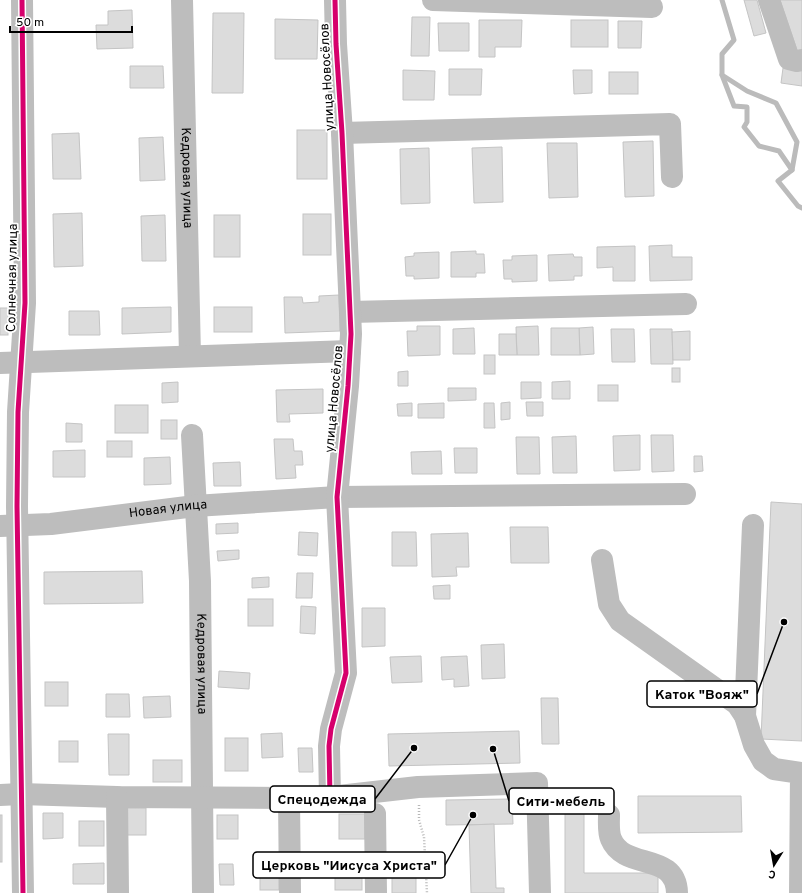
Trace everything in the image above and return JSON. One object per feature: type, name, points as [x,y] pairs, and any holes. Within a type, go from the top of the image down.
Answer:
[{"type":"street","name":"Солнечная улица","points":[[22,0],[25,303],[10,363],[18,412],[17,506],[9,526],[11,794],[23,893]]},
{"type":"street","name":"Кедровая улица","points":[[182,0],[190,356]]},
{"type":"street","name":"улица Новосёлов","points":[[330,797],[329,746],[331,729],[346,673],[337,497],[350,351],[350,312],[335,0]]},
{"type":"street","points":[[444,0],[652,7]]},
{"type":"street","points":[[769,0],[789,59],[797,61],[802,60]]},
{"type":"street","points":[[342,133],[670,124],[672,177]]},
{"type":"street","points":[[350,312],[686,304]]},
{"type":"street","points":[[10,363],[350,351]]},
{"type":"street","name":"Кедровая улица","points":[[192,435],[200,581],[204,893]]},
{"type":"street","name":"Новая улица","points":[[9,526],[51,524],[195,506],[337,497],[685,494]]},
{"type":"street","points":[[745,716],[753,525]]},
{"type":"street","points":[[602,560],[609,604],[620,621],[737,704],[745,716],[754,745],[763,761],[774,769],[802,773],[800,893]]},
{"type":"street","points":[[11,794],[117,798],[289,798],[330,797],[418,787],[537,782],[540,893]]},
{"type":"street","points":[[117,798],[118,893]]},
{"type":"street","points":[[289,798],[290,893]]},
{"type":"street","points":[[375,814],[376,893]]},
{"type":"street","points":[[609,815],[610,838],[614,846],[623,854],[664,868],[672,874],[677,888],[677,893]]},
{"type":"path","points":[[418,787],[419,820],[424,837],[427,893]]},
{"type":"building","points":[[744,0],[757,0],[766,33],[754,36]]},
{"type":"building","points":[[780,0],[802,0],[802,51],[798,53]]},
{"type":"building","points":[[132,10],[133,48],[97,49],[96,25],[108,25],[108,11]]},
{"type":"building","points":[[213,13],[244,13],[243,93],[212,93]]},
{"type":"building","points":[[412,17],[430,17],[429,56],[411,56]]},
{"type":"building","points":[[275,19],[318,20],[317,59],[275,59]]},
{"type":"building","points":[[479,20],[522,20],[521,47],[495,47],[495,57],[479,57]]},
{"type":"building","points":[[571,20],[608,20],[608,47],[571,47]]},
{"type":"building","points":[[618,21],[642,21],[641,48],[618,48]]},
{"type":"building","points":[[438,23],[469,23],[469,51],[439,51]]},
{"type":"building","points":[[130,66],[163,66],[164,88],[130,88]]},
{"type":"building","points":[[783,68],[802,70],[802,86],[781,83]]},
{"type":"building","points":[[449,69],[482,69],[481,95],[449,95]]},
{"type":"building","points":[[403,70],[435,71],[434,100],[403,100]]},
{"type":"building","points":[[573,70],[592,70],[592,93],[574,94]]},
{"type":"building","points":[[609,72],[638,72],[638,94],[609,94]]},
{"type":"building","points":[[297,130],[327,130],[327,179],[297,179]]},
{"type":"building","points":[[79,133],[81,179],[53,179],[52,134]]},
{"type":"building","points":[[163,137],[165,180],[140,181],[139,138]]},
{"type":"building","points":[[653,141],[654,196],[625,197],[623,142]]},
{"type":"building","points":[[547,143],[577,143],[578,197],[549,198]]},
{"type":"building","points":[[502,147],[503,202],[474,203],[472,148]]},
{"type":"building","points":[[429,148],[430,203],[401,204],[400,149]]},
{"type":"building","points":[[82,213],[83,266],[54,267],[53,214]]},
{"type":"building","points":[[303,214],[331,214],[331,255],[303,255]]},
{"type":"building","points":[[165,215],[166,261],[142,261],[141,216]]},
{"type":"building","points":[[214,215],[240,215],[240,257],[214,257]]},
{"type":"building","points":[[672,245],[672,257],[692,257],[692,280],[650,281],[649,246]]},
{"type":"building","points":[[635,246],[635,281],[613,281],[613,267],[597,268],[597,247]]},
{"type":"building","points":[[476,251],[476,254],[484,254],[485,273],[476,273],[476,277],[451,277],[451,252]]},
{"type":"building","points":[[439,252],[439,278],[414,279],[414,276],[406,276],[405,257],[414,256],[414,253]]},
{"type":"building","points":[[573,254],[574,257],[582,257],[582,276],[574,276],[574,280],[549,281],[548,255]]},
{"type":"building","points":[[537,255],[537,281],[512,282],[512,279],[504,279],[503,260],[512,260],[512,256]]},
{"type":"building","points":[[339,295],[340,331],[285,333],[284,297],[302,297],[303,303],[319,302],[319,296]]},
{"type":"building","points":[[171,307],[171,332],[122,334],[122,308]]},
{"type":"building","points":[[214,307],[252,307],[252,332],[214,332]]},
{"type":"building","points":[[0,308],[8,308],[8,335],[0,335]]},
{"type":"building","points":[[69,311],[99,311],[100,335],[69,335]]},
{"type":"building","points":[[417,326],[440,326],[440,355],[408,356],[407,331],[417,331]]},
{"type":"building","points":[[538,326],[539,355],[517,355],[516,327]]},
{"type":"building","points":[[593,327],[594,354],[580,355],[579,328]]},
{"type":"building","points":[[474,328],[475,354],[453,354],[453,329]]},
{"type":"building","points":[[551,328],[579,328],[580,355],[551,355]]},
{"type":"building","points":[[611,329],[634,329],[635,362],[612,362]]},
{"type":"building","points":[[650,329],[672,329],[673,364],[651,364]]},
{"type":"building","points":[[690,331],[690,360],[673,360],[672,332]]},
{"type":"building","points":[[499,334],[516,334],[517,355],[499,355]]},
{"type":"building","points":[[484,355],[495,355],[495,374],[484,374]]},
{"type":"building","points":[[672,368],[680,368],[680,382],[672,382]]},
{"type":"building","points":[[408,371],[408,386],[398,386],[398,372]]},
{"type":"building","points":[[570,381],[570,399],[552,399],[552,382]]},
{"type":"building","points":[[178,382],[178,402],[162,403],[162,383]]},
{"type":"building","points":[[521,382],[541,382],[541,398],[521,399]]},
{"type":"building","points":[[598,385],[618,385],[618,401],[598,401]]},
{"type":"building","points":[[448,388],[476,388],[476,400],[448,401]]},
{"type":"building","points":[[323,389],[323,413],[289,414],[290,422],[277,422],[276,390]]},
{"type":"building","points":[[510,402],[510,419],[501,420],[501,403]]},
{"type":"building","points":[[526,402],[543,402],[543,416],[527,416]]},
{"type":"building","points":[[412,403],[412,416],[398,416],[397,404]]},
{"type":"building","points":[[444,403],[444,418],[418,418],[418,404]]},
{"type":"building","points":[[484,403],[494,403],[495,428],[484,428]]},
{"type":"building","points":[[115,405],[148,405],[148,433],[115,433]]},
{"type":"building","points":[[161,420],[177,420],[177,439],[161,439]]},
{"type":"building","points":[[66,423],[82,424],[82,442],[66,442]]},
{"type":"building","points":[[640,435],[640,470],[614,471],[613,436]]},
{"type":"building","points":[[651,435],[673,435],[674,471],[652,472]]},
{"type":"building","points":[[576,436],[577,473],[553,473],[552,437]]},
{"type":"building","points":[[516,437],[539,437],[540,474],[517,474]]},
{"type":"building","points":[[274,439],[293,439],[294,451],[302,451],[303,465],[295,465],[296,478],[276,479]]},
{"type":"building","points":[[107,441],[132,441],[132,457],[107,457]]},
{"type":"building","points":[[454,448],[477,448],[477,473],[455,473]]},
{"type":"building","points":[[85,450],[85,477],[53,477],[53,451]]},
{"type":"building","points":[[441,451],[442,474],[412,474],[411,452]]},
{"type":"building","points":[[694,456],[702,456],[703,471],[694,472]]},
{"type":"building","points":[[170,457],[171,484],[144,485],[144,458]]},
{"type":"building","points":[[240,462],[241,486],[214,486],[213,463]]},
{"type":"building","points":[[771,502],[802,504],[802,741],[761,739]]},
{"type":"building","points":[[238,523],[238,533],[216,534],[216,524]]},
{"type":"building","points":[[510,527],[548,527],[549,563],[511,563]]},
{"type":"building","points":[[299,532],[318,533],[317,556],[298,555]]},
{"type":"building","points":[[392,532],[416,532],[417,566],[392,566]]},
{"type":"building","points":[[468,533],[469,567],[456,567],[457,576],[432,577],[431,534]]},
{"type":"building","points":[[239,550],[239,559],[218,561],[217,551]]},
{"type":"building","points":[[142,571],[143,603],[44,604],[44,572]]},
{"type":"building","points":[[297,573],[313,573],[312,598],[296,598]]},
{"type":"building","points":[[269,577],[269,587],[252,588],[252,578]]},
{"type":"building","points":[[450,585],[450,599],[434,599],[433,586]]},
{"type":"building","points":[[248,599],[273,599],[273,626],[248,626]]},
{"type":"building","points":[[301,606],[316,607],[315,634],[300,633]]},
{"type":"building","points":[[362,608],[385,608],[385,646],[362,647]]},
{"type":"building","points":[[504,644],[505,678],[482,679],[481,645]]},
{"type":"building","points":[[421,656],[422,682],[392,683],[390,657]]},
{"type":"building","points":[[467,656],[469,686],[454,687],[454,679],[442,680],[441,657]]},
{"type":"building","points":[[219,671],[250,673],[249,689],[218,687]]},
{"type":"building","points":[[45,682],[68,682],[68,706],[45,706]]},
{"type":"building","points":[[106,694],[129,694],[130,717],[106,717]]},
{"type":"building","points":[[170,696],[171,717],[144,718],[143,697]]},
{"type":"building","points":[[541,698],[558,698],[559,744],[542,744]]},
{"type":"building","points":[[519,731],[520,763],[389,766],[388,734]]},
{"type":"building","points":[[282,733],[283,757],[262,758],[261,734]]},
{"type":"building","points":[[108,734],[129,734],[129,775],[109,775]]},
{"type":"building","points":[[225,738],[248,738],[248,771],[225,771]]},
{"type":"building","points":[[59,741],[78,741],[78,762],[59,762]]},
{"type":"building","points":[[298,748],[312,748],[313,772],[299,772]]},
{"type":"building","points":[[153,760],[182,760],[182,782],[153,782]]},
{"type":"building","points":[[565,790],[584,790],[584,873],[658,873],[658,893],[565,893]]},
{"type":"building","points":[[638,796],[741,796],[742,832],[638,833]]},
{"type":"building","points":[[512,799],[513,824],[446,825],[446,800]]},
{"type":"building","points":[[124,808],[146,808],[146,835],[124,835]]},
{"type":"building","points":[[43,813],[63,813],[63,838],[43,839]]},
{"type":"building","points":[[339,814],[365,814],[365,839],[339,839]]},
{"type":"building","points":[[0,815],[2,815],[2,862],[0,862]]},
{"type":"building","points":[[217,815],[238,815],[238,839],[217,839]]},
{"type":"building","points":[[79,821],[104,821],[104,846],[79,846]]},
{"type":"building","points":[[494,824],[496,888],[504,888],[504,893],[471,893],[469,825]]},
{"type":"building","points":[[260,854],[279,854],[279,890],[260,890]]},
{"type":"building","points":[[335,858],[362,858],[362,890],[335,890]]},
{"type":"building","points":[[104,863],[104,884],[73,884],[73,864]]},
{"type":"building","points":[[219,864],[233,864],[234,885],[220,885]]},
{"type":"building","points":[[392,873],[416,873],[416,893],[392,893]]},
{"type":"waterway","points":[[722,0],[734,40],[722,54],[722,75],[747,91],[776,103],[797,142],[792,170],[778,181],[798,206],[802,208]]},
{"type":"waterway","points":[[722,75],[734,106],[747,107],[747,122],[744,127],[759,146],[779,151],[792,170]]},
{"type":"cycle path","points":[[22,0],[25,303],[18,412],[17,506],[23,893]]},
{"type":"cycle path","points":[[330,797],[329,746],[331,729],[346,673],[337,497],[348,386],[351,334],[335,0]]},
{"type":"place","name":"Каток \"Вояж\"","points":[[784,622]]},
{"type":"place","name":"Спецодежда","points":[[414,748]]},
{"type":"place","name":"Сити-мебель","points":[[493,749]]},
{"type":"place","name":"Церковь \"Иисуса Христа\"","points":[[473,815]]}]
